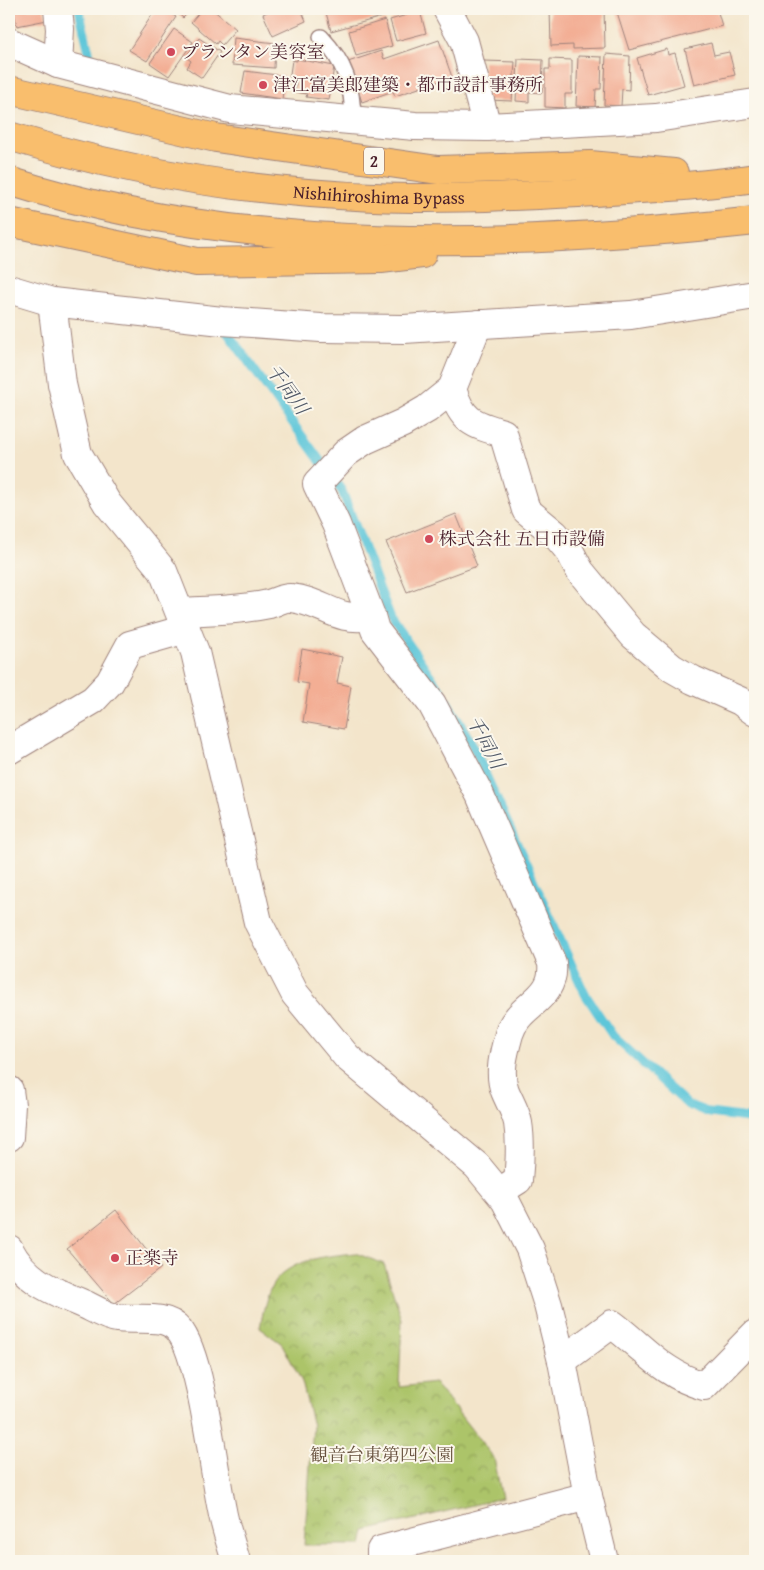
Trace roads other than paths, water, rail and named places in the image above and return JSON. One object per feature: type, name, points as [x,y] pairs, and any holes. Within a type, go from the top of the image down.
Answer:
[{"type":"highway","name":"2","points":[[9,90],[216,138],[438,170],[590,165],[750,179]]},
{"type":"highway","name":"Nishihiroshima Bypass","points":[[9,136],[47,148],[164,174],[266,188],[374,197],[492,197],[620,190],[750,179]]},
{"type":"highway","points":[[9,180],[35,189],[152,216],[266,231],[397,240],[548,238],[653,232],[755,221]]},
{"type":"highway","points":[[9,222],[197,262],[381,259],[548,238]]},
{"type":"street","points":[[58,9],[60,29],[58,64]]},
{"type":"street","points":[[447,9],[464,41],[487,127]]},
{"type":"street","points":[[9,42],[58,64],[230,109],[353,121],[415,126],[487,127],[656,118],[755,103]]},
{"type":"street","points":[[9,289],[52,302],[222,321],[321,328],[404,329],[632,315],[755,295]]},
{"type":"street","points":[[52,302],[62,384],[78,454],[108,503],[163,571],[195,652],[258,922],[295,994],[347,1057],[477,1166],[499,1192],[530,1249],[548,1305],[562,1362],[588,1496],[604,1561]]},
{"type":"street","points":[[478,324],[452,389],[427,409],[403,423],[365,440],[346,453],[317,484],[336,524],[372,616],[375,630],[432,704],[480,795],[552,963],[553,974],[550,985],[515,1021],[504,1055],[504,1088],[518,1121],[521,1155],[518,1180],[499,1192]]},
{"type":"street","points":[[452,389],[461,414],[472,423],[503,433],[526,510],[555,534],[570,552],[580,571],[633,635],[672,668],[692,680],[740,702],[755,712]]},
{"type":"street","points":[[9,750],[93,700],[110,682],[130,645],[183,620],[211,611],[268,604],[289,597],[322,606],[346,617],[355,619],[372,616]]},
{"type":"street","points":[[9,1090],[11,1105],[9,1137]]},
{"type":"street","points":[[9,1248],[17,1264],[30,1278],[49,1289],[116,1318],[164,1320],[178,1328],[186,1340],[199,1386],[222,1512],[236,1561]]},
{"type":"street","points":[[562,1362],[612,1324],[636,1342],[659,1366],[687,1381],[704,1386],[755,1334]]},
{"type":"street","points":[[381,1561],[381,1550],[588,1496]]},
{"type":"lane","points":[[321,37],[344,68],[353,101],[353,121]]},
{"type":"waterway","name":"千同川","points":[[79,9],[90,56]]},
{"type":"waterway","name":"千同川","points":[[224,328],[342,491],[391,618],[441,691],[471,742],[585,994],[613,1036],[688,1105],[710,1113],[755,1119]]},
{"type":"place","name":"プランタン美容室","points":[[171,52]]},
{"type":"place","name":"津江富美郎建築・都市設計事務所","points":[[263,85]]},
{"type":"place","name":"株式会社 五日市設備","points":[[429,539]]},
{"type":"place","name":"正楽寺","points":[[115,1258]]},
{"type":"park label","name":"観音台東第四公園","points":[[382,1455]]}]
